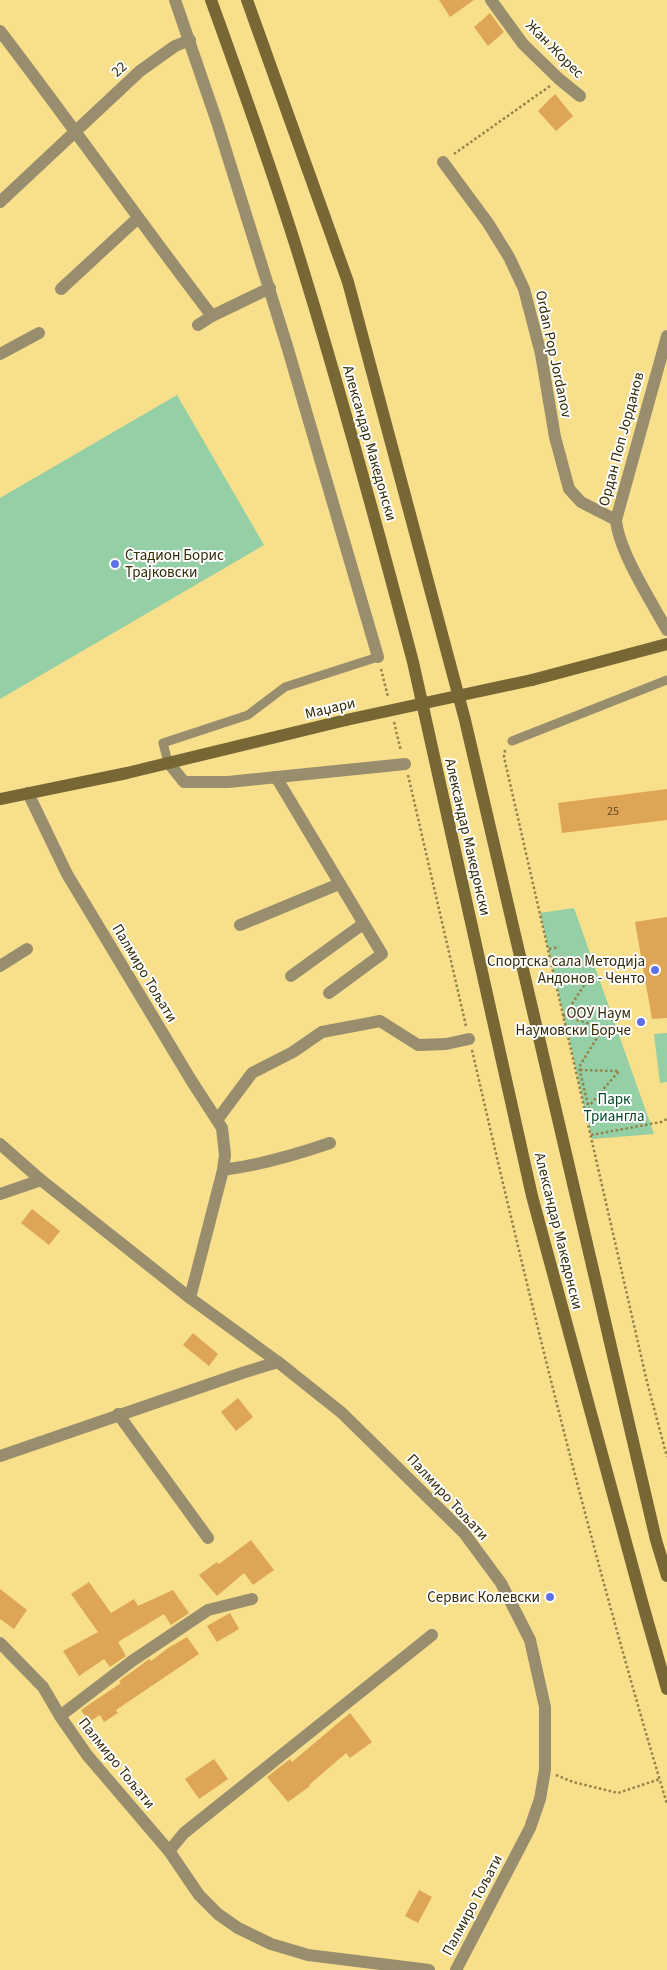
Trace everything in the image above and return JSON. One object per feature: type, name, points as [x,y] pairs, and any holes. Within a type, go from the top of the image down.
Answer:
[{"type":"street","points":[[175,0],[190,40],[270,288],[378,657]]},
{"type":"street","name":"Александар Македонски","points":[[211,0],[262,141],[305,274],[396,595],[532,1196],[667,1689]]},
{"type":"street","name":"Александар Македонски","points":[[247,0],[348,282],[460,701],[649,1511],[667,1576]]},
{"type":"street","name":"Жан Жорес","points":[[491,0],[523,44],[559,79],[580,96]]},
{"type":"street","points":[[0,31],[212,316]]},
{"type":"street","name":"22","points":[[0,202],[140,71],[163,53],[190,40]]},
{"type":"street","name":"Ordan Pop Jordanov","points":[[443,162],[488,223],[509,257],[524,289],[541,354],[555,437],[569,489],[581,502],[616,520]]},
{"type":"street","points":[[61,288],[138,218]]},
{"type":"street","points":[[198,325],[212,316],[270,288]]},
{"type":"street","points":[[0,354],[39,334]]},
{"type":"street","name":"Ордан Поп Јорданов","points":[[667,336],[616,520],[617,535],[663,612],[667,630]]},
{"type":"street","name":"Маџари","points":[[0,799],[127,773],[346,720],[532,680],[667,644]]},
{"type":"street","points":[[168,762],[184,782],[228,782],[405,764]]},
{"type":"street","points":[[276,777],[382,954],[329,994]]},
{"type":"street","name":"Палмиро Тољати","points":[[28,793],[67,874],[190,1080],[222,1128],[225,1155],[223,1170],[190,1298]]},
{"type":"street","points":[[240,925],[339,884]]},
{"type":"street","points":[[291,976],[363,924]]},
{"type":"street","points":[[0,966],[27,949]]},
{"type":"street","points":[[217,1120],[252,1073],[293,1052],[322,1032],[380,1021],[418,1045],[446,1044],[469,1040]]},
{"type":"street","points":[[223,1170],[245,1167],[300,1154],[330,1142]]},
{"type":"street","name":"Палмиро Тољати","points":[[0,1144],[41,1180],[190,1298],[278,1362],[342,1413],[464,1533],[501,1583],[530,1640],[545,1707],[545,1770],[540,1799],[530,1828],[456,1970]]},
{"type":"street","points":[[0,1194],[41,1180]]},
{"type":"street","points":[[0,1456],[118,1414],[278,1362]]},
{"type":"street","points":[[118,1414],[208,1538]]},
{"type":"street","name":"Палмиро Тољати","points":[[60,1716],[132,1661],[208,1610],[252,1599]]},
{"type":"street","points":[[168,1851],[184,1833],[432,1635]]},
{"type":"street","name":"Палмиро Тољати","points":[[0,1643],[43,1687],[60,1716],[99,1770],[168,1851],[199,1895],[218,1914],[238,1928],[271,1944],[308,1955],[428,1970]]},
{"type":"lane","points":[[168,762],[163,743],[248,715],[285,687],[378,657]]},
{"type":"lane","points":[[512,741],[667,680]]},
{"type":"path","points":[[443,162],[559,79]]},
{"type":"path","points":[[512,741],[506,747],[504,757],[647,1382],[667,1457]]},
{"type":"path","points":[[405,764],[509,1212],[570,1459],[625,1663],[667,1804]]},
{"type":"path","points":[[549,950],[559,947]]},
{"type":"path","points":[[564,1016],[587,981]]},
{"type":"path","points":[[564,1016],[603,1028],[579,1066],[592,1121]]},
{"type":"path","points":[[580,1070],[619,1071],[589,1106]]},
{"type":"path","points":[[588,1122],[618,1114]]},
{"type":"path","points":[[591,1135],[661,1122],[667,1119]]},
{"type":"path","points":[[545,1770],[573,1782],[618,1793],[660,1780]]},
{"type":"green space","name":"Стадион Борис Трајковски","points":[[177,395],[264,545],[0,699],[0,498]]},
{"type":"green space","name":"Парк Триангла","points":[[574,908],[654,1134],[592,1139],[540,913]]},
{"type":"green space","points":[[667,1033],[667,1082],[660,1083],[654,1034]]},
{"type":"building","points":[[439,0],[474,0],[450,17]]},
{"type":"building","points":[[490,13],[504,32],[488,46],[474,27]]},
{"type":"building","points":[[555,94],[573,116],[556,131],[538,111]]},
{"type":"building","points":[[667,789],[667,820],[562,833],[558,803]]},
{"type":"building","name":"Спортска сала Методија Андонов - Ченто","points":[[667,917],[667,1018],[652,1019],[635,922]]},
{"type":"building","points":[[32,1209],[60,1231],[49,1245],[21,1223]]},
{"type":"building","points":[[193,1333],[218,1354],[209,1366],[183,1345]]},
{"type":"building","points":[[238,1398],[253,1417],[236,1431],[221,1412]]},
{"type":"building","points":[[251,1540],[274,1570],[253,1585],[244,1573],[217,1596],[199,1575],[217,1562],[219,1564]]},
{"type":"building","points":[[89,1582],[111,1613],[134,1599],[138,1606],[173,1590],[189,1613],[171,1625],[164,1614],[118,1642],[126,1656],[110,1667],[104,1659],[79,1676],[63,1651],[98,1632],[71,1594]]},
{"type":"building","points":[[0,1589],[27,1610],[14,1629],[0,1619]]},
{"type":"building","points":[[230,1613],[239,1629],[217,1642],[207,1626]]},
{"type":"building","points":[[187,1637],[199,1654],[116,1710],[118,1713],[104,1722],[100,1715],[89,1722],[81,1710],[121,1683],[119,1681],[149,1659],[151,1661]]},
{"type":"building","points":[[350,1713],[372,1742],[350,1758],[346,1753],[310,1786],[288,1802],[267,1777],[290,1759],[292,1762]]},
{"type":"building","points":[[214,1759],[228,1779],[199,1799],[185,1779]]},
{"type":"building","points":[[419,1890],[432,1897],[418,1923],[405,1916]]},
{"type":"place","name":"Стадион Борис Трајковски","points":[[115,564]]},
{"type":"place","name":"Спортска сала Методија Андонов - Ченто","points":[[655,970]]},
{"type":"place","name":"ООУ Наум Наумовски Борче","points":[[641,1022]]},
{"type":"place","name":"Сервис Колевски","points":[[550,1597]]}]
